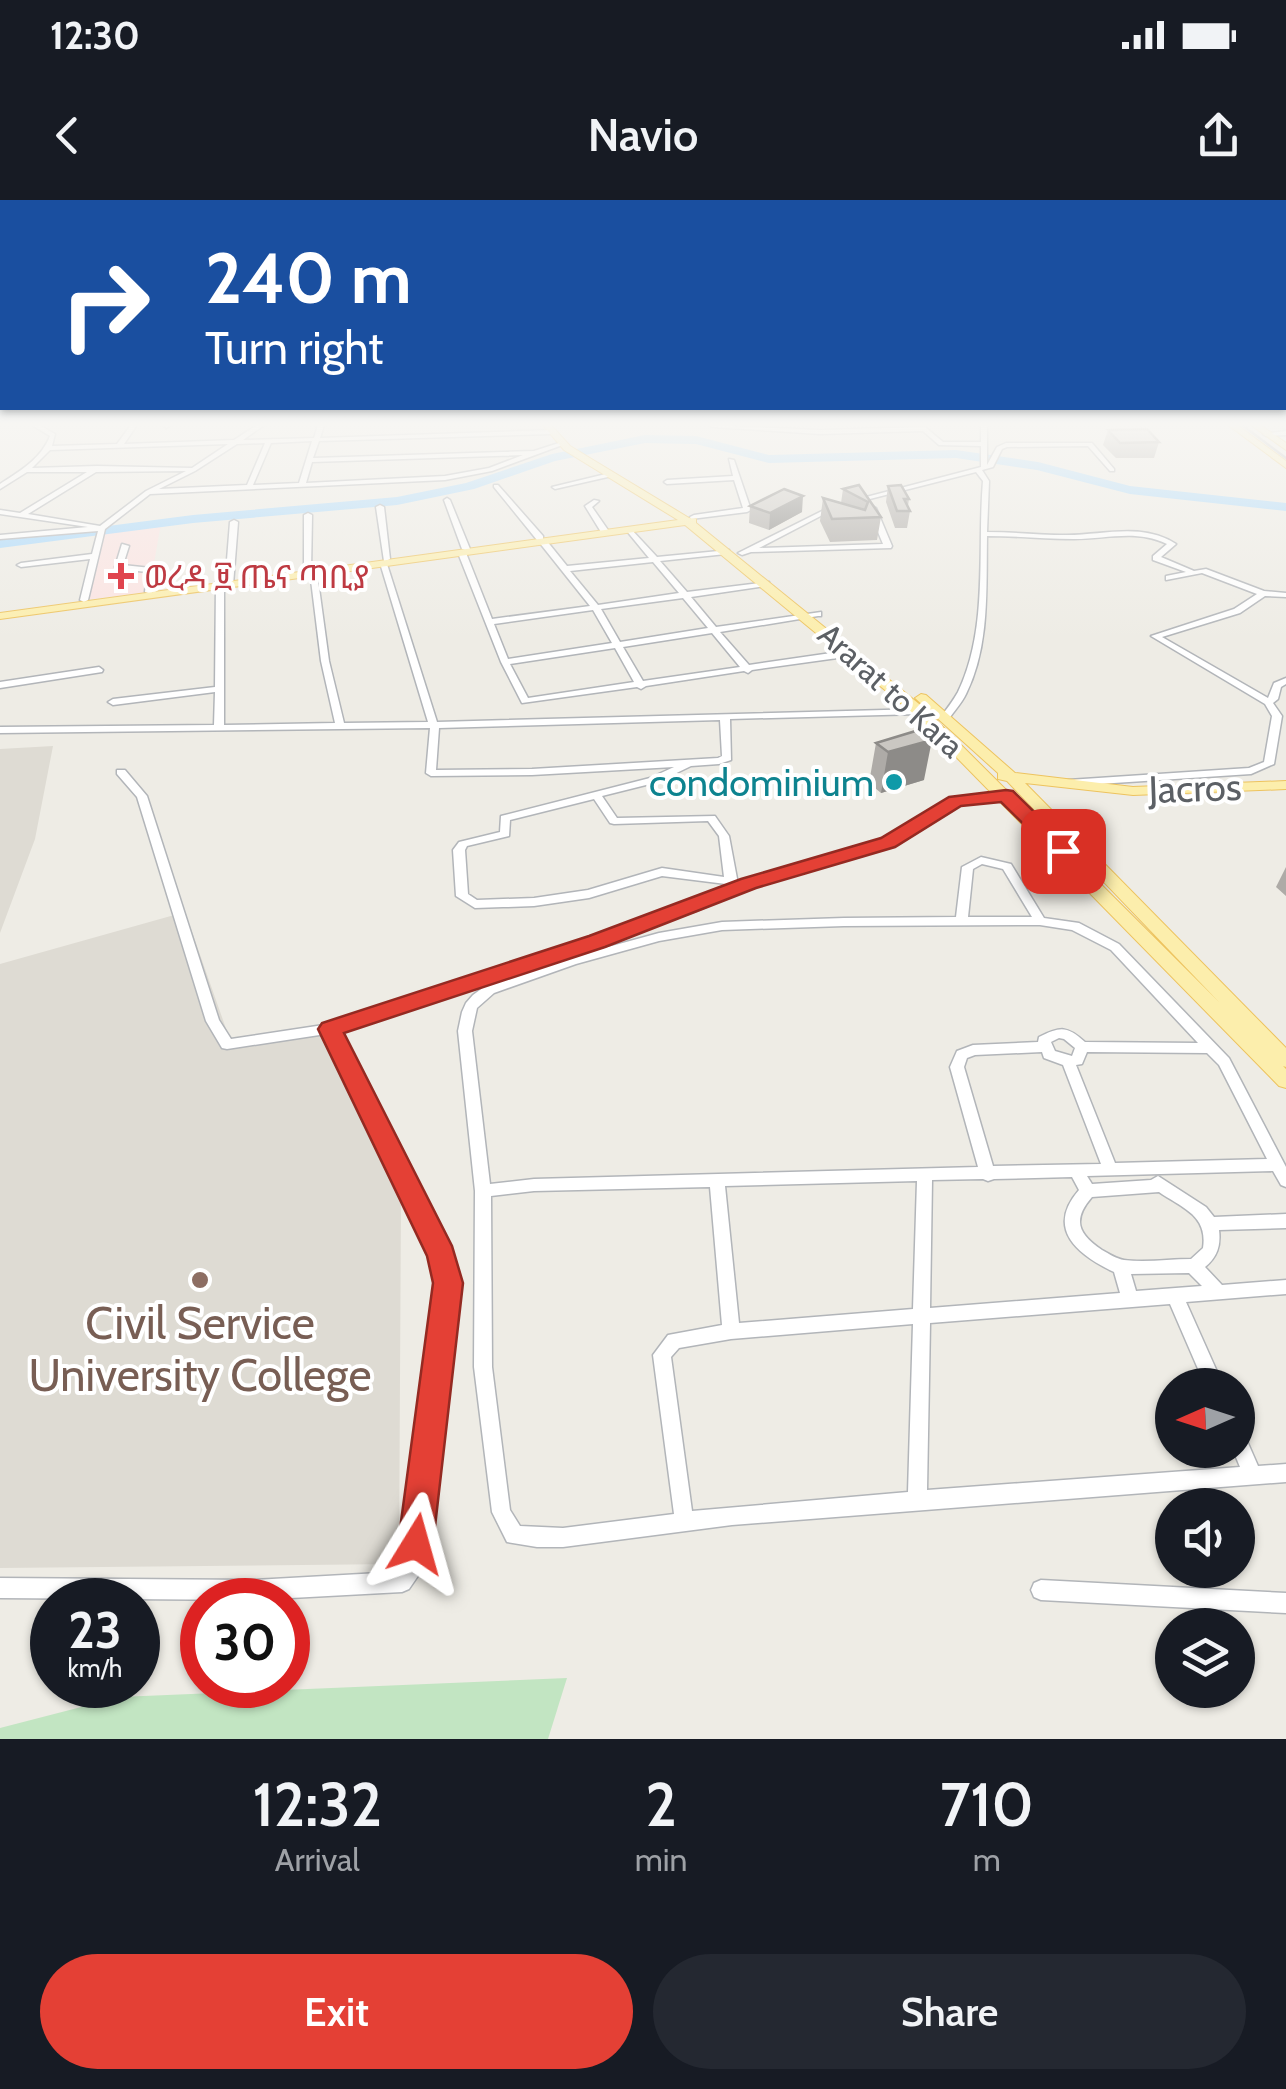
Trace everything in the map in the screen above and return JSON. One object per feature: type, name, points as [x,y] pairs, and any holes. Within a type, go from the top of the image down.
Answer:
[{"type":"main road","name":"Ararat to Kara","points":[[655,497],[747,551],[852,653],[1004,785],[1286,1060]]},
{"type":"main road","name":"Ararat to Kara","points":[[694,519],[726,552],[766,584],[946,718],[1004,785],[1286,1080]]},
{"type":"main road","points":[[0,613],[694,519]]},
{"type":"main road","points":[[541,540],[656,524]]},
{"type":"main road","points":[[0,613],[225,584]]},
{"type":"main road","name":"Jacros","points":[[1004,785],[1068,782],[1134,791],[1286,785]]},
{"type":"main road","name":"Jacros","points":[[1004,785],[1134,799],[1286,794]]},
{"type":"street","points":[[22,514],[50,497]]},
{"type":"street","points":[[0,537],[101,530],[142,497]]},
{"type":"street","points":[[505,497],[596,608],[641,686]]},
{"type":"street","points":[[694,519],[747,510],[742,497]]},
{"type":"street","points":[[867,497],[888,546],[747,551],[831,508],[867,497]]},
{"type":"street","points":[[946,718],[969,685],[986,534],[984,497]]},
{"type":"street","points":[[447,500],[489,622],[525,701],[852,653]]},
{"type":"street","points":[[596,500],[588,506],[604,530]]},
{"type":"street","points":[[380,507],[385,561],[436,738],[433,774],[686,765],[726,758],[725,719]]},
{"type":"street","points":[[0,512],[90,523],[101,530]]},
{"type":"street","points":[[308,515],[310,571],[340,726]]},
{"type":"street","points":[[218,727],[225,584],[234,522]]},
{"type":"street","points":[[84,600],[101,530]]},
{"type":"street","points":[[630,530],[748,670]]},
{"type":"street","points":[[986,534],[1085,537],[1115,530],[1143,532],[1172,544],[1156,558],[1190,571]]},
{"type":"street","points":[[126,546],[119,567],[151,570],[148,592]]},
{"type":"street","points":[[566,568],[726,552]]},
{"type":"street","points":[[20,565],[96,556]]},
{"type":"street","points":[[1169,578],[1203,571],[1263,593],[1286,595]]},
{"type":"street","points":[[489,622],[766,584]]},
{"type":"street","points":[[1263,593],[1237,611],[1155,636],[1271,700],[1286,701]]},
{"type":"street","points":[[505,662],[812,615]]},
{"type":"street","points":[[0,685],[99,670]]},
{"type":"street","points":[[1068,782],[1262,769],[1270,760],[1276,726],[1271,700],[1276,685],[1286,681]]},
{"type":"street","points":[[113,702],[217,688]]},
{"type":"street","points":[[0,730],[432,726],[920,711]]},
{"type":"street","points":[[686,765],[654,780],[509,816],[505,834],[463,844],[458,859],[462,896],[466,902],[534,902],[589,894],[662,872],[732,885]]},
{"type":"street","points":[[121,772],[142,796],[213,1021],[228,1044],[330,1029],[597,942],[732,885],[888,842],[950,802],[1004,785]]},
{"type":"street","points":[[596,796],[614,820],[711,818],[724,836],[732,885]]},
{"type":"street","points":[[961,922],[968,867],[982,860],[1007,866],[1040,922]]},
{"type":"street","points":[[1286,1181],[1238,1084],[1211,1048],[1115,948],[1075,926],[1040,922],[844,922],[689,931],[572,961],[476,997],[467,1011],[465,1031],[483,1191],[483,1367],[501,1512],[514,1535],[540,1540],[684,1520],[1286,1473]]},
{"type":"street","points":[[0,1588],[253,1590],[402,1582],[412,1570],[448,1283],[442,1256],[330,1029]]},
{"type":"street","points":[[1044,1047],[1049,1035],[1058,1033],[1068,1035],[1082,1048],[1211,1048]]},
{"type":"street","points":[[1044,1047],[1048,1054],[1068,1062],[1110,1168]]},
{"type":"street","points":[[988,1175],[956,1066],[962,1055],[973,1050],[1044,1047]]},
{"type":"street","points":[[1068,1062],[1082,1055],[1082,1048]]},
{"type":"street","points":[[483,1191],[534,1185],[1277,1165]]},
{"type":"street","points":[[1150,1168],[1161,1186],[1201,1212],[1210,1224],[1214,1243],[1209,1257],[1193,1266],[1121,1268],[1084,1246],[1073,1232],[1071,1216],[1088,1191],[1161,1186]]},
{"type":"street","points":[[1076,1170],[1088,1191]]},
{"type":"street","points":[[917,1500],[926,1176]]},
{"type":"street","points":[[717,1181],[731,1331]]},
{"type":"street","points":[[1210,1224],[1286,1221]]},
{"type":"street","points":[[1193,1266],[1218,1292]]},
{"type":"street","points":[[1121,1268],[1130,1296]]},
{"type":"street","points":[[684,1520],[662,1355],[674,1341],[731,1331],[1286,1286]]},
{"type":"street","points":[[1174,1294],[1207,1368]]},
{"type":"street","points":[[1250,1468],[1253,1476]]},
{"type":"street","points":[[1042,1590],[1286,1603]]},
{"type":"shaded area","name":"ወረዳ ፱ ጤና ጣቢያ","points":[[161,523],[149,592],[84,600],[102,531]]},
{"type":"shaded area","points":[[53,746],[35,839],[0,933],[0,749]]},
{"type":"shaded area","name":"Civil Service University College","points":[[185,912],[230,1040],[337,1022],[401,1195],[399,1564],[0,1568],[0,964]]},
{"type":"green space","points":[[567,1678],[548,1739],[0,1739],[0,1728],[77,1708],[160,1708],[160,1695],[180,1694],[180,1708],[310,1708],[310,1689]]},
{"type":"building","points":[[768,497],[801,497],[770,513],[750,506]]},
{"type":"building","points":[[858,497],[867,497],[881,517],[832,519],[823,498],[865,510],[868,502]]},
{"type":"building","points":[[892,497],[908,497],[904,499],[910,511],[897,511]]},
{"type":"building","points":[[919,730],[932,740],[888,752],[876,743]]},
{"type":"waterway","points":[[0,544],[193,519],[417,497]]},
{"type":"waterway","points":[[1193,497],[1286,507]]},
{"type":"place","name":"ወረዳ ፱ ጤና ጣቢያ","points":[[121,576]]},
{"type":"place","name":"condominium","points":[[894,782]]},
{"type":"place","name":"Civil Service University College","points":[[200,1280]]},
{"type":"route","points":[[416,1544],[448,1283],[442,1256],[330,1029],[597,942],[748,884],[888,842],[956,801],[1006,796],[1063,851]]}]
